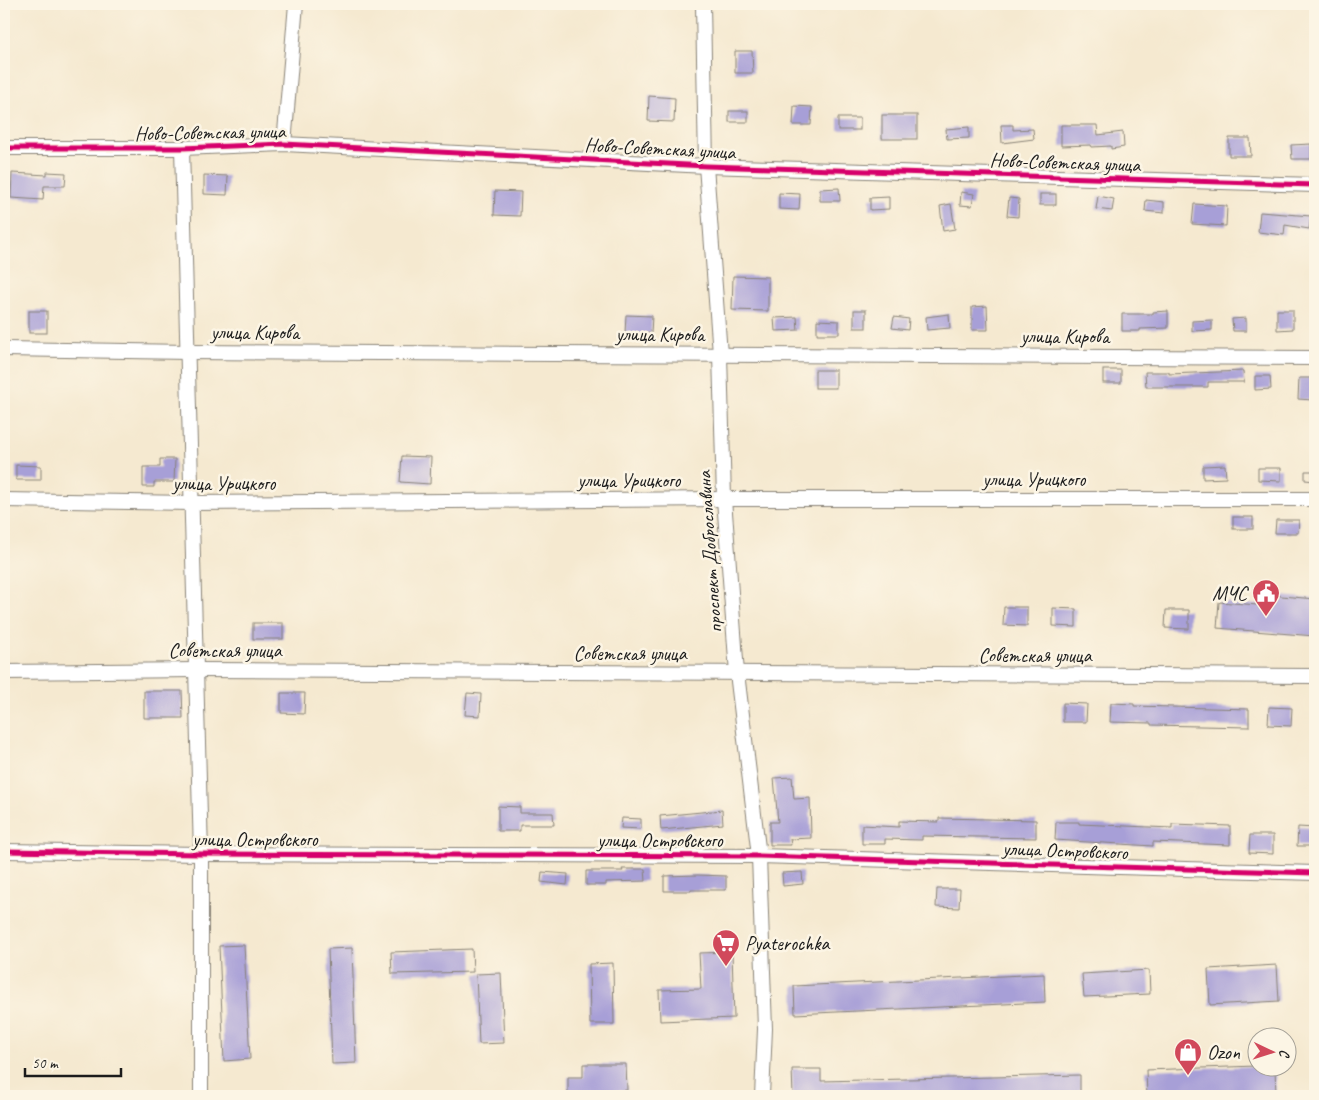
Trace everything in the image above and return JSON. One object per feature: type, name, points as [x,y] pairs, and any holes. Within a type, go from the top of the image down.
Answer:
[{"type":"street","points":[[284,144],[296,4]]},
{"type":"street","name":"проспект Доброславина","points":[[703,4],[706,166],[720,354],[724,499],[737,673],[759,856],[765,1029],[762,1096]]},
{"type":"street","name":"Ново-Советская улица","points":[[4,148],[182,148],[284,144],[706,166],[1315,185]]},
{"type":"street","points":[[182,148],[201,854],[201,1096]]},
{"type":"street","name":"улица Кирова","points":[[4,349],[188,352],[1315,358]]},
{"type":"street","name":"улица Урицкого","points":[[4,500],[192,503],[724,499],[1315,499]]},
{"type":"street","name":"Советская улица","points":[[4,672],[196,670],[1315,676]]},
{"type":"street","name":"улица Островского","points":[[4,851],[201,854],[759,856],[1315,874]]},
{"type":"building","points":[[735,51],[752,51],[753,73],[735,73]]},
{"type":"building","points":[[649,96],[675,98],[674,122],[648,121]]},
{"type":"building","points":[[794,106],[812,107],[811,125],[793,125]]},
{"type":"building","points":[[729,111],[748,111],[748,122],[729,122]]},
{"type":"building","points":[[882,115],[917,115],[917,139],[882,139]]},
{"type":"building","points":[[838,118],[860,118],[860,130],[838,130]]},
{"type":"building","points":[[1001,125],[1013,125],[1013,130],[1033,129],[1034,139],[1002,143]]},
{"type":"building","points":[[1061,125],[1097,125],[1098,135],[1123,132],[1124,147],[1111,149],[1111,146],[1061,146]]},
{"type":"building","points":[[969,127],[969,138],[947,139],[946,129]]},
{"type":"building","points":[[1229,138],[1250,138],[1251,156],[1229,156]]},
{"type":"building","points":[[1311,144],[1311,159],[1292,159],[1291,145]]},
{"type":"building","points":[[47,172],[66,173],[65,186],[44,186],[43,200],[11,198],[12,173],[47,175]]},
{"type":"building","points":[[204,175],[228,176],[227,195],[204,194]]},
{"type":"building","points":[[839,188],[840,201],[820,201],[820,189]]},
{"type":"building","points":[[495,191],[521,192],[520,216],[494,215]]},
{"type":"building","points":[[961,192],[974,194],[972,206],[960,205]]},
{"type":"building","points":[[779,193],[800,194],[799,210],[779,209]]},
{"type":"building","points":[[1040,194],[1056,194],[1056,205],[1040,205]]},
{"type":"building","points":[[1098,196],[1114,199],[1112,211],[1096,209]]},
{"type":"building","points":[[889,197],[889,209],[870,210],[870,198]]},
{"type":"building","points":[[1009,198],[1019,199],[1018,217],[1007,216]]},
{"type":"building","points":[[1146,200],[1164,202],[1164,213],[1145,211]]},
{"type":"building","points":[[951,204],[955,229],[943,231],[940,206]]},
{"type":"building","points":[[1194,204],[1227,206],[1226,226],[1192,224]]},
{"type":"building","points":[[1260,212],[1311,216],[1309,229],[1285,225],[1284,235],[1258,232]]},
{"type":"building","points":[[733,276],[768,277],[768,311],[732,310]]},
{"type":"building","points":[[987,306],[988,330],[972,330],[972,307]]},
{"type":"building","points":[[854,310],[866,310],[866,328],[854,328]]},
{"type":"building","points":[[1277,310],[1293,310],[1293,329],[1277,330]]},
{"type":"building","points":[[29,311],[47,311],[47,333],[29,333]]},
{"type":"building","points":[[1168,311],[1168,328],[1122,331],[1122,314],[1153,314],[1153,312]]},
{"type":"building","points":[[949,314],[950,328],[927,330],[926,317]]},
{"type":"building","points":[[626,315],[652,316],[651,333],[625,333]]},
{"type":"building","points":[[797,317],[798,330],[775,331],[774,318]]},
{"type":"building","points":[[894,317],[909,319],[908,330],[892,328]]},
{"type":"building","points":[[1246,318],[1246,331],[1233,331],[1232,319]]},
{"type":"building","points":[[817,320],[839,321],[839,334],[817,334]]},
{"type":"building","points":[[1212,320],[1212,330],[1192,331],[1192,321]]},
{"type":"building","points":[[815,370],[836,370],[836,388],[815,388]]},
{"type":"building","points":[[1103,370],[1121,370],[1121,383],[1103,383]]},
{"type":"building","points":[[1243,371],[1244,382],[1208,382],[1208,387],[1146,387],[1145,372],[1169,372],[1169,374]]},
{"type":"building","points":[[1255,376],[1270,376],[1271,389],[1255,390]]},
{"type":"building","points":[[1299,378],[1314,378],[1313,400],[1298,399]]},
{"type":"building","points":[[402,456],[431,457],[430,484],[400,482]]},
{"type":"building","points":[[160,459],[175,459],[174,482],[154,482],[154,487],[143,487],[143,467],[160,467]]},
{"type":"building","points":[[16,465],[41,466],[41,480],[16,480]]},
{"type":"building","points":[[1225,465],[1226,478],[1203,479],[1203,466]]},
{"type":"building","points":[[1258,468],[1281,468],[1281,481],[1258,480]]},
{"type":"building","points":[[1305,471],[1315,471],[1315,481],[1305,480]]},
{"type":"building","points":[[1233,517],[1253,517],[1253,529],[1233,529]]},
{"type":"building","points":[[1276,520],[1299,520],[1298,533],[1275,533]]},
{"type":"building","name":"МЧС","points":[[1259,594],[1315,599],[1315,636],[1217,628],[1219,602],[1258,605]]},
{"type":"building","points":[[1004,607],[1027,607],[1027,626],[1003,625]]},
{"type":"building","points":[[1053,608],[1076,609],[1076,627],[1053,626]]},
{"type":"building","points":[[1166,610],[1189,610],[1189,629],[1165,628]]},
{"type":"building","points":[[253,623],[283,623],[283,639],[253,639]]},
{"type":"building","points":[[144,691],[182,691],[183,718],[144,718]]},
{"type":"building","points":[[281,693],[305,693],[304,714],[281,713]]},
{"type":"building","points":[[467,693],[481,694],[480,716],[465,715]]},
{"type":"building","points":[[1063,703],[1087,704],[1086,722],[1063,722]]},
{"type":"building","points":[[1111,703],[1134,704],[1134,706],[1249,709],[1249,727],[1151,725],[1151,723],[1110,722]]},
{"type":"building","points":[[1269,707],[1292,708],[1291,726],[1268,725]]},
{"type":"building","points":[[792,777],[794,799],[810,798],[811,838],[790,839],[791,845],[770,845],[770,822],[778,822],[774,778]]},
{"type":"building","points":[[498,806],[520,807],[520,813],[553,813],[554,825],[520,825],[520,831],[498,831]]},
{"type":"building","points":[[722,810],[723,824],[661,830],[660,816]]},
{"type":"building","points":[[622,818],[641,819],[641,829],[621,828]]},
{"type":"building","points":[[939,818],[1036,820],[1036,838],[922,836],[922,840],[885,839],[885,844],[862,844],[862,825],[899,827],[899,821],[939,822]]},
{"type":"building","points":[[1056,822],[1172,828],[1172,824],[1230,826],[1230,845],[1153,842],[1153,846],[1055,840]]},
{"type":"building","points":[[1298,827],[1315,828],[1315,846],[1297,846]]},
{"type":"building","points":[[1250,835],[1273,835],[1273,854],[1249,853]]},
{"type":"building","points":[[622,869],[645,869],[646,881],[606,882],[606,885],[586,885],[586,871],[623,871]]},
{"type":"building","points":[[542,872],[568,874],[567,885],[541,882]]},
{"type":"building","points":[[802,872],[803,884],[783,886],[782,873]]},
{"type":"building","points":[[664,876],[726,876],[726,890],[664,891]]},
{"type":"building","points":[[937,889],[960,889],[959,908],[936,907]]},
{"type":"building","points":[[244,945],[250,1059],[224,1061],[219,946]]},
{"type":"building","points":[[352,948],[356,1063],[332,1064],[328,949]]},
{"type":"building","points":[[472,949],[473,972],[392,974],[391,952]]},
{"type":"building","points":[[732,952],[734,1018],[660,1021],[659,990],[701,989],[699,953]]},
{"type":"building","points":[[613,963],[614,1024],[590,1024],[589,964]]},
{"type":"building","points":[[1277,965],[1279,1001],[1210,1005],[1208,969]]},
{"type":"building","points":[[1149,970],[1150,994],[1084,997],[1082,974]]},
{"type":"building","points":[[501,973],[504,1043],[479,1044],[476,974]]},
{"type":"building","points":[[1044,974],[1045,1002],[795,1014],[794,986]]},
{"type":"building","points":[[583,1064],[626,1064],[627,1090],[614,1091],[614,1096],[568,1096],[568,1077],[583,1077]]},
{"type":"building","points":[[1246,1066],[1246,1078],[1275,1078],[1276,1095],[1147,1096],[1146,1070]]},
{"type":"building","points":[[792,1069],[821,1069],[821,1081],[1080,1075],[1080,1096],[793,1096]]},
{"type":"cycle path","points":[[4,148],[182,148],[284,144],[706,166],[1315,185]]},
{"type":"cycle path","points":[[4,851],[201,854],[759,856],[1315,873]]},
{"type":"place","name":"МЧС","points":[[1266,617]]},
{"type":"place","name":"Pyaterochka","points":[[726,967]]},
{"type":"place","name":"Ozon","points":[[1188,1076]]}]
